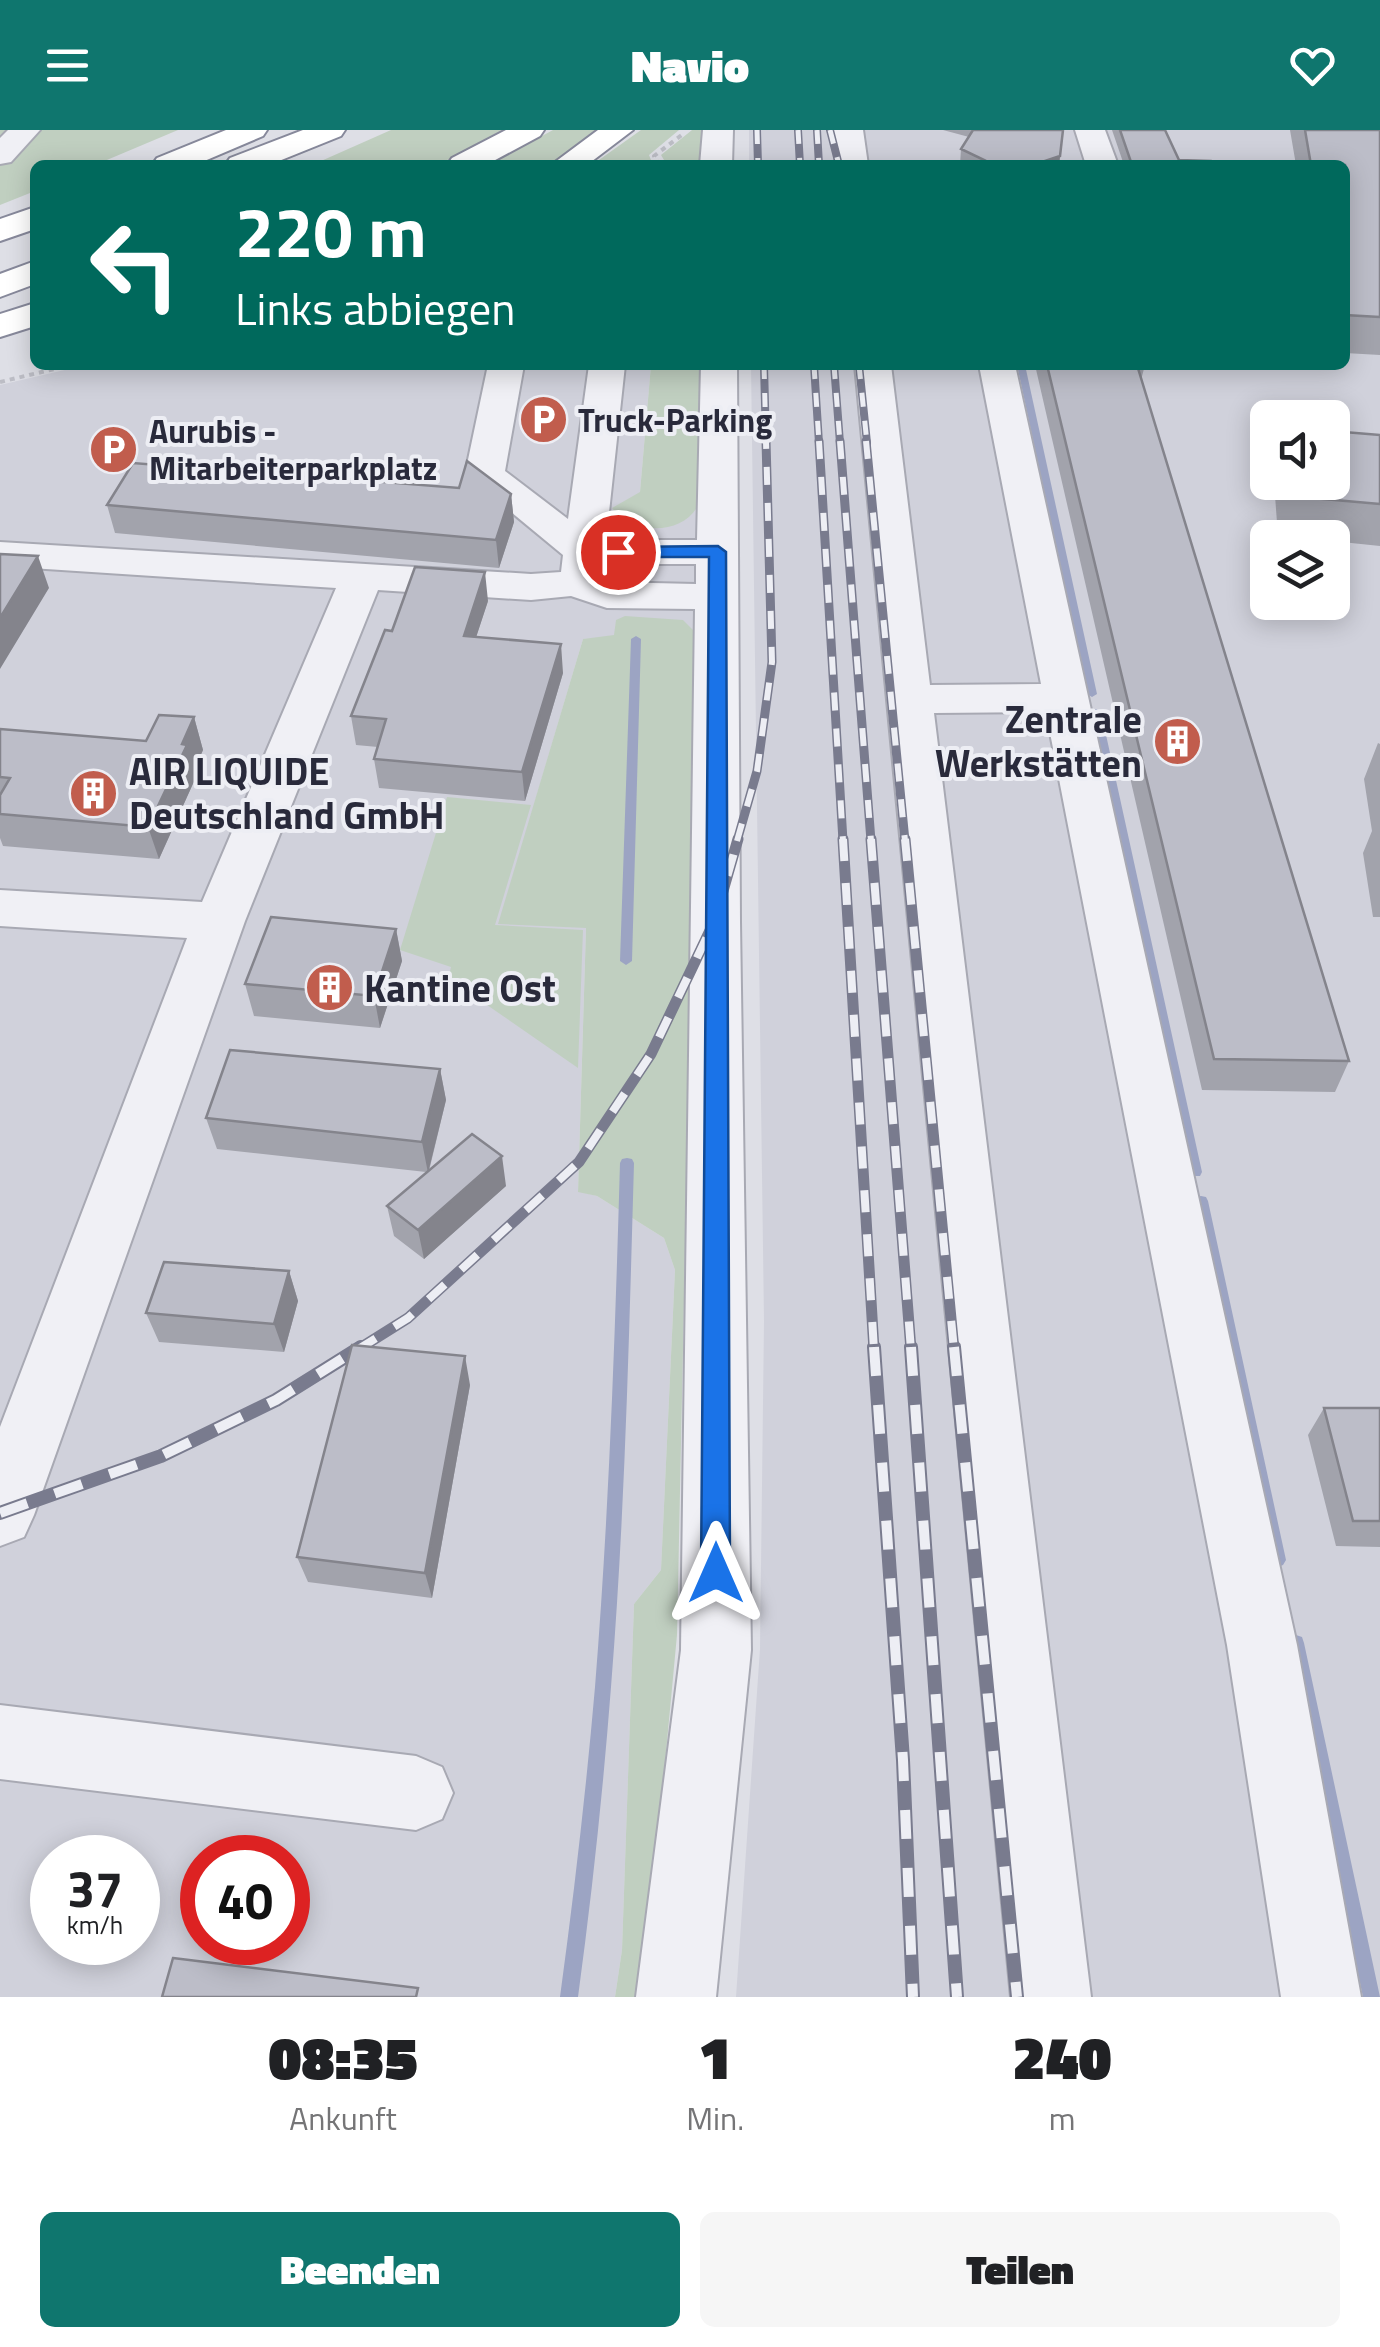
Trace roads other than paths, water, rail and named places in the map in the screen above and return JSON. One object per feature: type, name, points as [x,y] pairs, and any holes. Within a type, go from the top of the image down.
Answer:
[{"type":"highway","points":[[176,160],[227,130]]},
{"type":"highway","points":[[179,160],[252,130]]},
{"type":"highway","points":[[253,160],[330,130]]},
{"type":"highway","points":[[280,160],[342,130]]},
{"type":"highway","points":[[472,160],[529,130]]},
{"type":"highway","points":[[574,160],[616,131]]},
{"type":"highway","points":[[0,231],[30,220]]},
{"type":"highway","points":[[0,261],[30,249]]},
{"type":"highway","points":[[0,287],[30,273]]},
{"type":"highway","points":[[0,318],[30,312]]},
{"type":"highway","points":[[0,326],[30,313]]},
{"type":"highway","points":[[0,354],[30,346]]},
{"type":"street","points":[[0,155],[25,130]]},
{"type":"street","points":[[716,160],[718,130]]},
{"type":"street","points":[[848,130],[851,160]]},
{"type":"street","points":[[1090,130],[1100,160]]},
{"type":"street","points":[[505,370],[485,474],[583,567]]},
{"type":"street","points":[[606,370],[583,567],[589,590],[607,595],[718,574]]},
{"type":"street","points":[[676,1997],[716,1650],[719,370]]},
{"type":"street","points":[[873,370],[1050,1997]]},
{"type":"street","points":[[998,370],[1262,1644],[1321,1997]]},
{"type":"street","points":[[0,554],[532,587],[583,567]]},
{"type":"street","points":[[0,1515],[219,921],[362,577]]},
{"type":"street","points":[[909,699],[1066,698]]},
{"type":"street","points":[[0,908],[219,921]]},
{"type":"street","points":[[0,1742],[416,1793]]},
{"type":"waterway","points":[[1022,370],[1092,694]]},
{"type":"waterway","points":[[626,961],[636,639]]},
{"type":"waterway","points":[[1096,712],[1195,1172]]},
{"type":"waterway","points":[[569,1997],[603,1685],[616,1476],[627,1163]]},
{"type":"waterway","points":[[1201,1201],[1278,1560]]},
{"type":"waterway","points":[[1296,1643],[1372,1997]]},
{"type":"railway","points":[[757,130],[758,160]]},
{"type":"railway","points":[[798,130],[800,160]]},
{"type":"railway","points":[[817,130],[819,160]]},
{"type":"railway","points":[[830,130],[838,160]]},
{"type":"railway","points":[[764,370],[766,443]]},
{"type":"railway","points":[[814,370],[819,443]]},
{"type":"railway","points":[[834,370],[840,443]]},
{"type":"railway","points":[[860,370],[867,443]]},
{"type":"railway","points":[[737,841],[757,771],[772,662],[766,441]]},
{"type":"railway","points":[[819,441],[843,841]]},
{"type":"railway","points":[[840,441],[871,841]]},
{"type":"railway","points":[[866,441],[905,841]]},
{"type":"railway","points":[[357,1350],[408,1318],[579,1162],[651,1054],[714,922],[738,839]]},
{"type":"railway","points":[[843,839],[874,1350]]},
{"type":"railway","points":[[871,839],[911,1350]]},
{"type":"railway","points":[[905,839],[954,1350]]},
{"type":"railway","points":[[0,1513],[161,1456],[276,1400],[361,1347]]},
{"type":"railway","points":[[874,1347],[903,1760],[913,1997]]},
{"type":"railway","points":[[911,1347],[957,1997]]},
{"type":"railway","points":[[954,1347],[1017,1997]]},
{"type":"place","name":"Truck-Parking","points":[[543,420]]},
{"type":"place","name":"Aurubis - Mitarbeiterparkplatz","points":[[114,449]]},
{"type":"place","name":"Zentrale Werkstätten","points":[[1177,741]]},
{"type":"place","name":"AIR LIQUIDE Deutschland GmbH","points":[[94,793]]},
{"type":"place","name":"Kantine Ost","points":[[329,988]]}]
